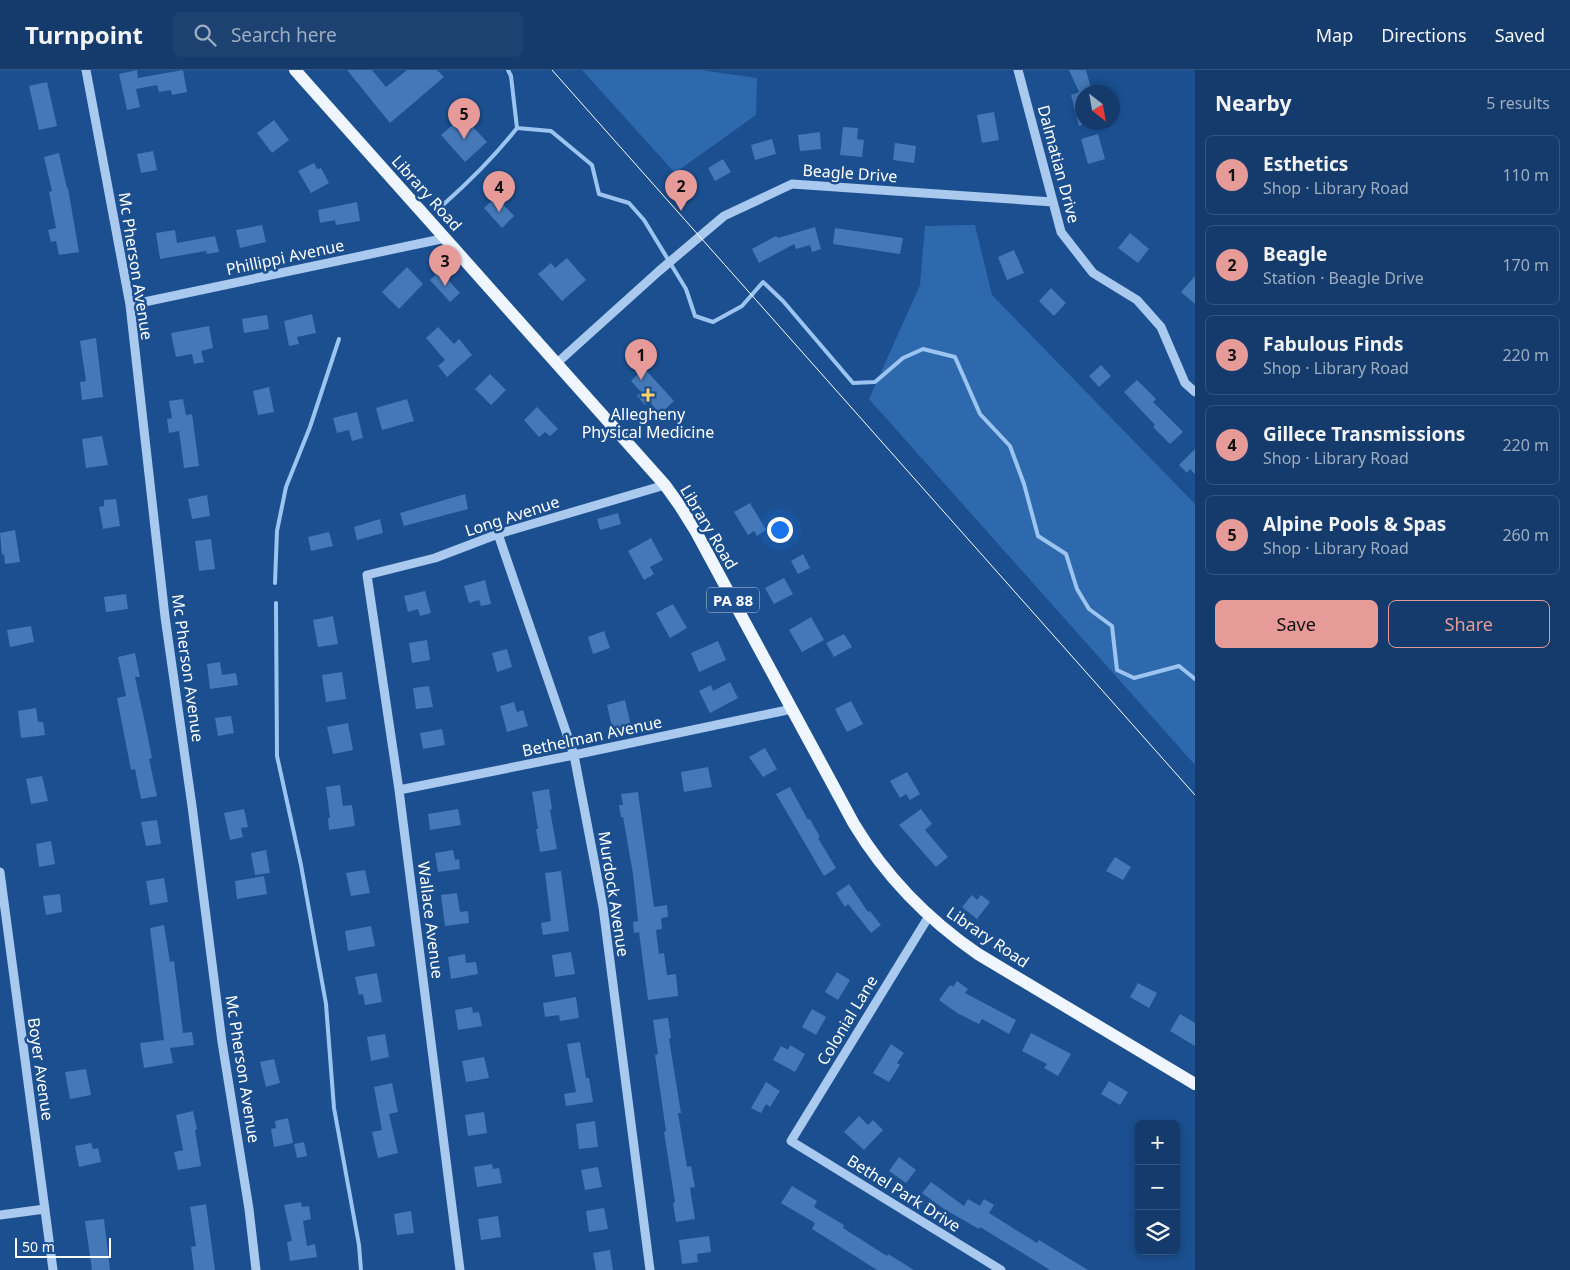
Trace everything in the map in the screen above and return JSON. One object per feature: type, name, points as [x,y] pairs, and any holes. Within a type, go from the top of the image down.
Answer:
[{"type":"main road","name":"Library Road","points":[[295,70],[665,485],[695,530],[868,848],[898,885],[928,916],[978,954],[1195,1084]]},
{"type":"street","name":"Mc Pherson Avenue","points":[[86,70],[130,305],[164,614],[192,806],[222,1042],[250,1209],[256,1270]]},
{"type":"street","name":"Dalmatian Drive","points":[[1018,70],[1061,232],[1093,273],[1137,300],[1161,327],[1185,383],[1195,392]]},
{"type":"street","name":"Beagle Drive","points":[[557,363],[659,270],[724,216],[792,184],[1053,202]]},
{"type":"street","name":"Phillippi Avenue","points":[[130,305],[446,238]]},
{"type":"street","name":"Long Avenue","points":[[367,575],[435,558],[498,534],[665,485]]},
{"type":"street","name":"Murdock Avenue","points":[[498,534],[574,755],[603,907],[650,1270]]},
{"type":"street","name":"Wallace Avenue","points":[[367,575],[399,790],[460,1270]]},
{"type":"street","name":"Bethelman Avenue","points":[[399,790],[792,709]]},
{"type":"street","name":"Boyer Avenue","points":[[0,872],[53,1270]]},
{"type":"street","name":"Colonial Lane","points":[[791,1141],[928,916]]},
{"type":"street","name":"Bethel Park Drive","points":[[791,1141],[1001,1270]]},
{"type":"street","points":[[0,1215],[45,1209]]},
{"type":"shaded area","points":[[582,70],[701,70],[757,78],[756,115],[675,173]]},
{"type":"shaded area","points":[[975,225],[992,295],[1195,504],[1195,765],[869,399],[920,285],[925,226]]},
{"type":"building","points":[[137,70],[138,78],[183,70],[187,92],[172,95],[171,90],[159,92],[157,85],[136,89],[140,107],[127,110],[119,74]]},
{"type":"building","points":[[347,70],[372,70],[386,87],[407,70],[437,70],[444,77],[390,123]]},
{"type":"building","points":[[1069,70],[1086,70],[1090,85],[1076,85]]},
{"type":"building","points":[[47,82],[57,126],[39,130],[29,86]]},
{"type":"building","points":[[1075,94],[1075,110],[1071,95]]},
{"type":"building","points":[[994,112],[999,140],[982,143],[977,115]]},
{"type":"building","points":[[463,116],[487,142],[465,162],[441,135]]},
{"type":"building","points":[[274,120],[289,140],[272,153],[257,133]]},
{"type":"building","points":[[843,127],[858,128],[857,139],[864,140],[862,157],[840,155]]},
{"type":"building","points":[[820,132],[821,149],[800,151],[798,135]]},
{"type":"building","points":[[1098,134],[1105,159],[1088,164],[1081,139]]},
{"type":"building","points":[[772,139],[776,154],[755,160],[751,145]]},
{"type":"building","points":[[895,143],[916,146],[914,163],[893,160]]},
{"type":"building","points":[[153,151],[157,170],[141,173],[137,154]]},
{"type":"building","points":[[59,153],[68,188],[79,252],[59,255],[56,241],[51,242],[48,230],[56,228],[49,192],[52,191],[44,157]]},
{"type":"building","points":[[723,159],[731,172],[715,181],[708,168]]},
{"type":"building","points":[[314,163],[317,169],[321,168],[329,183],[311,193],[298,171]]},
{"type":"building","points":[[496,197],[514,216],[502,228],[484,208]]},
{"type":"building","points":[[357,202],[360,221],[336,225],[335,220],[320,223],[318,210]]},
{"type":"building","points":[[262,225],[266,242],[240,248],[236,230]]},
{"type":"building","points":[[815,227],[821,249],[812,252],[810,245],[796,249],[794,244],[759,263],[752,249],[776,236],[778,238]]},
{"type":"building","points":[[835,228],[903,238],[900,254],[833,244]]},
{"type":"building","points":[[175,230],[177,243],[215,236],[219,252],[207,254],[206,251],[160,259],[156,233]]},
{"type":"building","points":[[1130,233],[1149,249],[1138,263],[1118,248]]},
{"type":"building","points":[[1014,250],[1024,273],[1007,280],[998,257]]},
{"type":"building","points":[[567,258],[586,280],[562,301],[538,274],[551,263],[555,268]]},
{"type":"building","points":[[407,267],[423,284],[399,309],[382,292]]},
{"type":"building","points":[[440,271],[460,293],[450,302],[430,280]]},
{"type":"building","points":[[1195,276],[1195,304],[1181,292]]},
{"type":"building","points":[[1051,288],[1066,303],[1054,316],[1039,301]]},
{"type":"building","points":[[312,314],[316,333],[297,337],[299,344],[289,346],[284,321]]},
{"type":"building","points":[[267,315],[269,329],[244,333],[242,319]]},
{"type":"building","points":[[209,326],[213,348],[201,351],[204,362],[194,364],[192,354],[176,357],[171,333]]},
{"type":"building","points":[[438,327],[454,344],[459,339],[472,355],[447,377],[438,366],[445,360],[426,338]]},
{"type":"building","points":[[96,338],[103,397],[82,400],[80,382],[86,381],[80,341]]},
{"type":"building","points":[[1101,365],[1111,376],[1099,387],[1089,376]]},
{"type":"building","points":[[644,368],[674,401],[660,414],[649,401],[645,405],[637,396],[641,392],[631,381]]},
{"type":"building","points":[[490,374],[506,390],[491,405],[475,389]]},
{"type":"building","points":[[1137,380],[1156,399],[1153,402],[1183,432],[1170,444],[1124,392]]},
{"type":"building","points":[[269,387],[274,412],[258,415],[253,391]]},
{"type":"building","points":[[183,399],[186,415],[192,414],[199,466],[184,468],[179,431],[169,433],[167,419],[172,418],[169,401]]},
{"type":"building","points":[[407,399],[414,421],[382,430],[376,408]]},
{"type":"building","points":[[537,407],[558,429],[550,436],[545,432],[539,437],[524,420]]},
{"type":"building","points":[[357,412],[363,438],[352,441],[349,430],[337,433],[333,418]]},
{"type":"building","points":[[102,436],[108,465],[86,468],[82,439]]},
{"type":"building","points":[[1195,449],[1195,474],[1190,469],[1187,473],[1179,465]]},
{"type":"building","points":[[465,494],[468,509],[404,526],[400,513]]},
{"type":"building","points":[[207,495],[210,516],[192,519],[188,499]]},
{"type":"building","points":[[116,499],[120,526],[103,529],[99,507],[104,506],[104,500]]},
{"type":"building","points":[[750,503],[766,530],[757,536],[754,531],[748,535],[734,512]]},
{"type":"building","points":[[618,513],[621,524],[600,530],[597,519]]},
{"type":"building","points":[[380,519],[383,533],[357,540],[354,527]]},
{"type":"building","points":[[15,530],[20,562],[5,564],[4,554],[2,555],[0,533]]},
{"type":"building","points":[[329,532],[333,546],[311,551],[308,537]]},
{"type":"building","points":[[651,538],[663,560],[650,567],[654,574],[644,580],[628,551]]},
{"type":"building","points":[[211,539],[215,569],[199,571],[195,541]]},
{"type":"building","points":[[803,554],[810,568],[798,574],[791,561]]},
{"type":"building","points":[[784,578],[793,594],[774,604],[765,588]]},
{"type":"building","points":[[485,580],[491,604],[481,606],[479,600],[469,603],[464,586]]},
{"type":"building","points":[[425,591],[431,613],[420,616],[418,609],[408,612],[404,596]]},
{"type":"building","points":[[126,594],[128,609],[106,612],[104,597]]},
{"type":"building","points":[[673,604],[687,628],[670,638],[656,613]]},
{"type":"building","points":[[333,616],[338,644],[318,647],[313,620]]},
{"type":"building","points":[[811,617],[824,640],[802,652],[789,630]]},
{"type":"building","points":[[31,626],[34,642],[10,647],[7,630]]},
{"type":"building","points":[[604,631],[610,648],[593,654],[588,637]]},
{"type":"building","points":[[844,634],[852,647],[834,657],[826,643]]},
{"type":"building","points":[[427,640],[430,660],[412,663],[409,643]]},
{"type":"building","points":[[718,641],[726,660],[699,672],[691,653]]},
{"type":"building","points":[[507,649],[512,667],[497,672],[492,653]]},
{"type":"building","points":[[135,653],[140,677],[135,677],[152,758],[149,759],[157,796],[141,799],[135,769],[131,770],[117,698],[126,696],[118,657]]},
{"type":"building","points":[[220,662],[222,675],[236,673],[238,685],[210,689],[207,664]]},
{"type":"building","points":[[342,672],[346,699],[326,702],[322,675]]},
{"type":"building","points":[[730,682],[738,698],[710,713],[699,691],[711,685],[713,691]]},
{"type":"building","points":[[429,686],[433,707],[416,709],[413,688]]},
{"type":"building","points":[[625,700],[631,726],[613,731],[607,705]]},
{"type":"building","points":[[851,701],[863,724],[847,732],[835,709]]},
{"type":"building","points":[[514,702],[517,712],[523,710],[528,726],[507,732],[500,706]]},
{"type":"building","points":[[36,708],[38,722],[43,722],[45,735],[21,738],[18,711]]},
{"type":"building","points":[[231,716],[234,733],[218,736],[215,718]]},
{"type":"building","points":[[348,723],[353,750],[333,754],[327,727]]},
{"type":"building","points":[[442,729],[445,745],[423,749],[420,733]]},
{"type":"building","points":[[765,748],[777,769],[763,777],[749,757]]},
{"type":"building","points":[[708,767],[712,787],[684,792],[681,772]]},
{"type":"building","points":[[907,772],[920,794],[910,800],[906,794],[900,798],[890,781]]},
{"type":"building","points":[[42,776],[48,801],[31,804],[26,779]]},
{"type":"building","points":[[340,785],[343,806],[352,805],[355,826],[329,830],[328,818],[330,818],[326,787]]},
{"type":"building","points":[[790,787],[808,820],[810,819],[820,837],[818,838],[836,868],[824,876],[776,794]]},
{"type":"building","points":[[549,789],[552,809],[550,810],[557,849],[540,852],[532,792]]},
{"type":"building","points":[[638,792],[654,907],[667,905],[668,917],[661,918],[662,929],[656,930],[659,954],[664,953],[667,975],[676,974],[678,996],[648,1000],[639,932],[634,933],[633,922],[638,921],[633,874],[623,817],[621,817],[619,805],[623,805],[621,794]]},
{"type":"building","points":[[244,809],[248,827],[241,828],[243,837],[230,840],[224,813]]},
{"type":"building","points":[[458,809],[461,825],[430,830],[428,814]]},
{"type":"building","points":[[921,809],[932,824],[925,830],[948,857],[936,867],[899,825]]},
{"type":"building","points":[[157,820],[161,844],[146,846],[141,822]]},
{"type":"building","points":[[51,841],[55,864],[39,867],[36,844]]},
{"type":"building","points":[[266,850],[270,873],[255,875],[251,853]]},
{"type":"building","points":[[453,850],[455,860],[459,859],[460,869],[438,872],[435,853]]},
{"type":"building","points":[[1115,857],[1131,867],[1123,880],[1106,871]]},
{"type":"building","points":[[365,870],[370,893],[351,896],[346,873]]},
{"type":"building","points":[[561,871],[569,931],[543,935],[541,923],[551,921],[545,873]]},
{"type":"building","points":[[264,876],[267,894],[237,899],[235,881]]},
{"type":"building","points":[[164,878],[168,902],[150,905],[146,881]]},
{"type":"building","points":[[849,884],[868,912],[870,911],[881,925],[871,933],[848,904],[845,907],[836,893]]},
{"type":"building","points":[[457,893],[460,912],[468,911],[469,923],[445,926],[441,895]]},
{"type":"building","points":[[60,894],[62,912],[46,915],[43,896]]},
{"type":"building","points":[[972,895],[977,900],[981,895],[990,902],[977,919],[962,907]]},
{"type":"building","points":[[164,925],[170,962],[174,961],[183,1033],[192,1032],[194,1045],[170,1048],[173,1063],[144,1068],[140,1043],[164,1040],[150,928]]},
{"type":"building","points":[[371,926],[375,946],[348,951],[345,931]]},
{"type":"building","points":[[571,952],[575,974],[555,977],[552,955]]},
{"type":"building","points":[[465,954],[466,963],[476,962],[478,974],[451,979],[448,957]]},
{"type":"building","points":[[837,972],[850,980],[838,1000],[825,992]]},
{"type":"building","points":[[377,973],[382,1002],[365,1005],[363,994],[359,995],[355,977]]},
{"type":"building","points":[[957,981],[968,989],[965,993],[1016,1020],[1009,1034],[982,1019],[979,1024],[957,1013],[939,1000],[950,985],[953,987]]},
{"type":"building","points":[[1138,983],[1157,993],[1149,1008],[1130,997]]},
{"type":"building","points":[[576,997],[579,1018],[560,1021],[559,1015],[545,1017],[543,1003]]},
{"type":"building","points":[[472,1007],[473,1013],[479,1012],[482,1026],[458,1030],[455,1010]]},
{"type":"building","points":[[812,1009],[826,1017],[816,1035],[802,1027]]},
{"type":"building","points":[[1180,1014],[1195,1023],[1195,1046],[1170,1031]]},
{"type":"building","points":[[668,1018],[671,1038],[669,1039],[681,1113],[678,1113],[687,1167],[691,1166],[695,1187],[690,1188],[695,1219],[676,1222],[673,1203],[675,1202],[655,1055],[658,1054],[653,1020]]},
{"type":"building","points":[[1031,1033],[1071,1054],[1058,1076],[1044,1068],[1047,1064],[1022,1051]]},
{"type":"building","points":[[385,1034],[389,1057],[371,1061],[367,1037]]},
{"type":"building","points":[[580,1042],[586,1078],[589,1078],[593,1102],[566,1106],[564,1094],[576,1092],[567,1044]]},
{"type":"building","points":[[891,1044],[904,1053],[897,1063],[900,1065],[889,1082],[873,1073]]},
{"type":"building","points":[[790,1045],[805,1054],[795,1072],[773,1060],[781,1046],[788,1050]]},
{"type":"building","points":[[484,1057],[489,1078],[466,1082],[462,1061]]},
{"type":"building","points":[[274,1059],[280,1083],[266,1087],[260,1062]]},
{"type":"building","points":[[86,1069],[91,1095],[70,1099],[65,1072]]},
{"type":"building","points":[[1109,1081],[1128,1092],[1120,1105],[1101,1094]]},
{"type":"building","points":[[766,1082],[780,1091],[770,1107],[766,1104],[761,1113],[751,1108]]},
{"type":"building","points":[[392,1083],[398,1112],[389,1114],[398,1153],[378,1158],[372,1132],[382,1130],[374,1087]]},
{"type":"building","points":[[193,1111],[201,1166],[178,1170],[174,1152],[183,1150],[176,1115]]},
{"type":"building","points":[[484,1112],[487,1133],[468,1136],[465,1115]]},
{"type":"building","points":[[859,1116],[868,1125],[873,1120],[883,1130],[864,1150],[844,1132]]},
{"type":"building","points":[[288,1118],[293,1143],[274,1147],[271,1129],[276,1128],[275,1121]]},
{"type":"building","points":[[595,1121],[598,1147],[579,1149],[576,1124]]},
{"type":"building","points":[[304,1142],[307,1156],[297,1158],[294,1144]]},
{"type":"building","points":[[91,1143],[93,1149],[98,1148],[101,1162],[79,1167],[75,1146]]},
{"type":"building","points":[[899,1157],[916,1170],[906,1183],[889,1171]]},
{"type":"building","points":[[492,1164],[493,1169],[499,1168],[502,1183],[477,1187],[474,1167]]},
{"type":"building","points":[[598,1167],[602,1187],[585,1190],[581,1170]]},
{"type":"building","points":[[931,1182],[964,1206],[968,1199],[980,1206],[984,1199],[994,1205],[989,1213],[1037,1243],[1039,1240],[1088,1270],[1050,1270],[980,1227],[979,1229],[944,1209],[922,1193]]},
{"type":"building","points":[[792,1186],[817,1201],[814,1207],[844,1225],[843,1228],[887,1256],[888,1254],[914,1270],[877,1270],[812,1229],[815,1223],[781,1203]]},
{"type":"building","points":[[301,1202],[302,1207],[309,1206],[311,1219],[303,1221],[307,1246],[315,1244],[317,1257],[290,1261],[287,1242],[292,1241],[284,1205]]},
{"type":"building","points":[[206,1204],[215,1270],[194,1270],[191,1247],[196,1246],[190,1207]]},
{"type":"building","points":[[604,1208],[608,1229],[589,1232],[586,1211]]},
{"type":"building","points":[[411,1211],[414,1233],[397,1235],[394,1214]]},
{"type":"building","points":[[498,1216],[501,1237],[481,1240],[478,1219]]},
{"type":"building","points":[[104,1219],[110,1270],[92,1270],[85,1221]]},
{"type":"building","points":[[709,1236],[711,1252],[697,1254],[698,1262],[682,1264],[679,1240]]},
{"type":"building","points":[[610,1250],[613,1270],[596,1270],[593,1253]]},
{"type":"waterway","points":[[508,70],[511,76],[517,128],[551,131],[592,165],[599,194],[629,203],[644,220],[686,289],[695,316],[713,322],[742,306],[763,282],[783,301],[853,383],[875,382],[903,358],[923,349],[955,357],[980,414],[1010,446],[1024,484],[1038,536],[1066,554],[1077,589],[1089,609],[1112,626],[1117,670],[1134,678],[1179,666],[1195,679]]},
{"type":"waterway","points":[[444,204],[464,186],[517,128]]},
{"type":"waterway","points":[[275,583],[277,531],[286,487],[310,427],[339,339]]},
{"type":"waterway","points":[[276,603],[277,756],[301,865],[326,1004],[334,1108],[359,1245],[361,1270]]},
{"type":"tram line","points":[[552,70],[1195,795]]},
{"type":"place","name":"Alpine Pools & Spas","points":[[464,139]]},
{"type":"place","name":"Beagle","points":[[681,211]]},
{"type":"place","name":"Gillece Transmissions","points":[[499,212]]},
{"type":"place","name":"Fabulous Finds","points":[[445,286]]},
{"type":"place","name":"Esthetics","points":[[641,380]]},
{"type":"place","name":"Allegheny Physical Medicine","points":[[648,395]]}]
